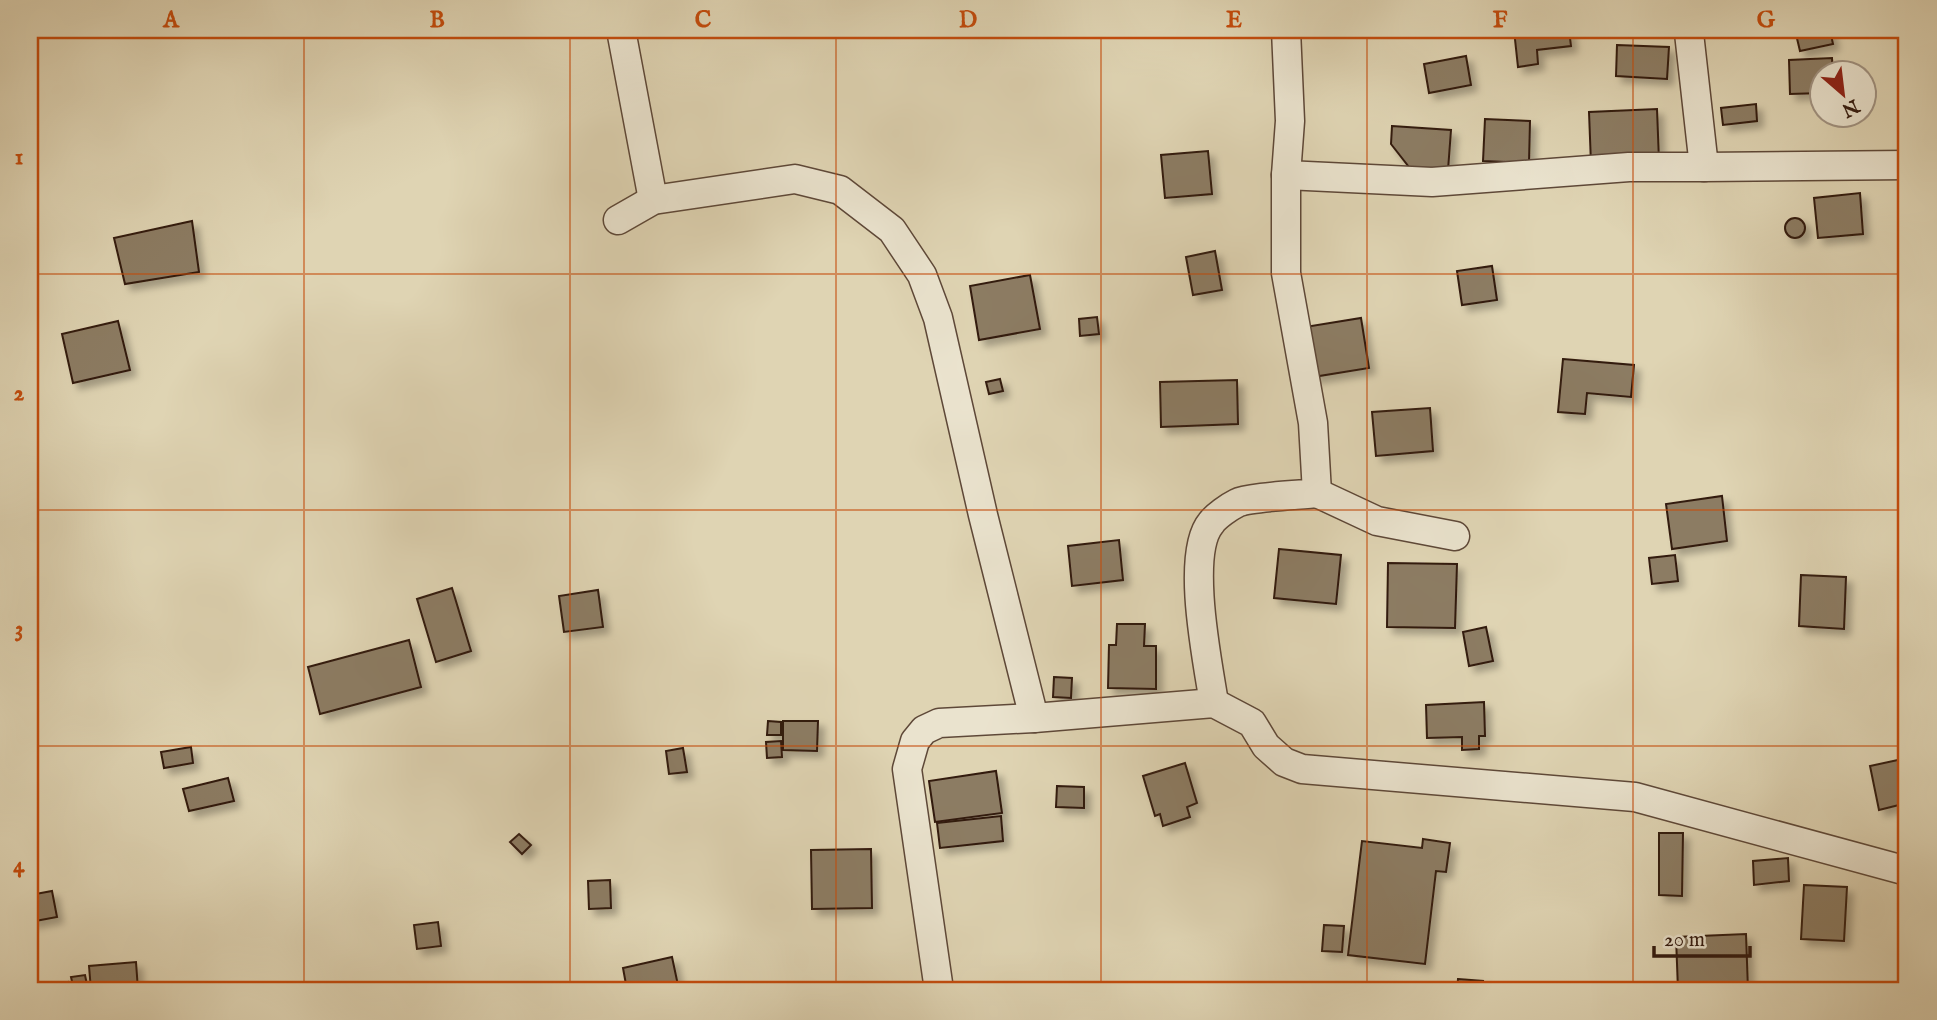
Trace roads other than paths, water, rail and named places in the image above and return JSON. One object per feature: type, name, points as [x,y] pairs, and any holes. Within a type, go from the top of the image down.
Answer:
[{"type":"street","points":[[621,30],[653,200]]},
{"type":"street","points":[[1286,30],[1290,121],[1286,175],[1286,273],[1313,423],[1317,493]]},
{"type":"street","points":[[1689,33],[1704,167]]},
{"type":"street","points":[[1286,175],[1432,182],[1629,167],[1907,165]]},
{"type":"street","points":[[618,220],[653,200],[795,179],[840,190],[892,230],[922,275],[937,318],[1034,718]]},
{"type":"street","points":[[1214,703],[1201,614],[1200,557],[1211,523],[1238,502],[1317,493],[1377,521],[1455,536]]},
{"type":"street","points":[[939,990],[907,769],[915,741],[924,730],[939,723],[1214,703],[1252,723],[1266,746],[1284,762],[1302,769],[1635,797],[1907,871]]}]
